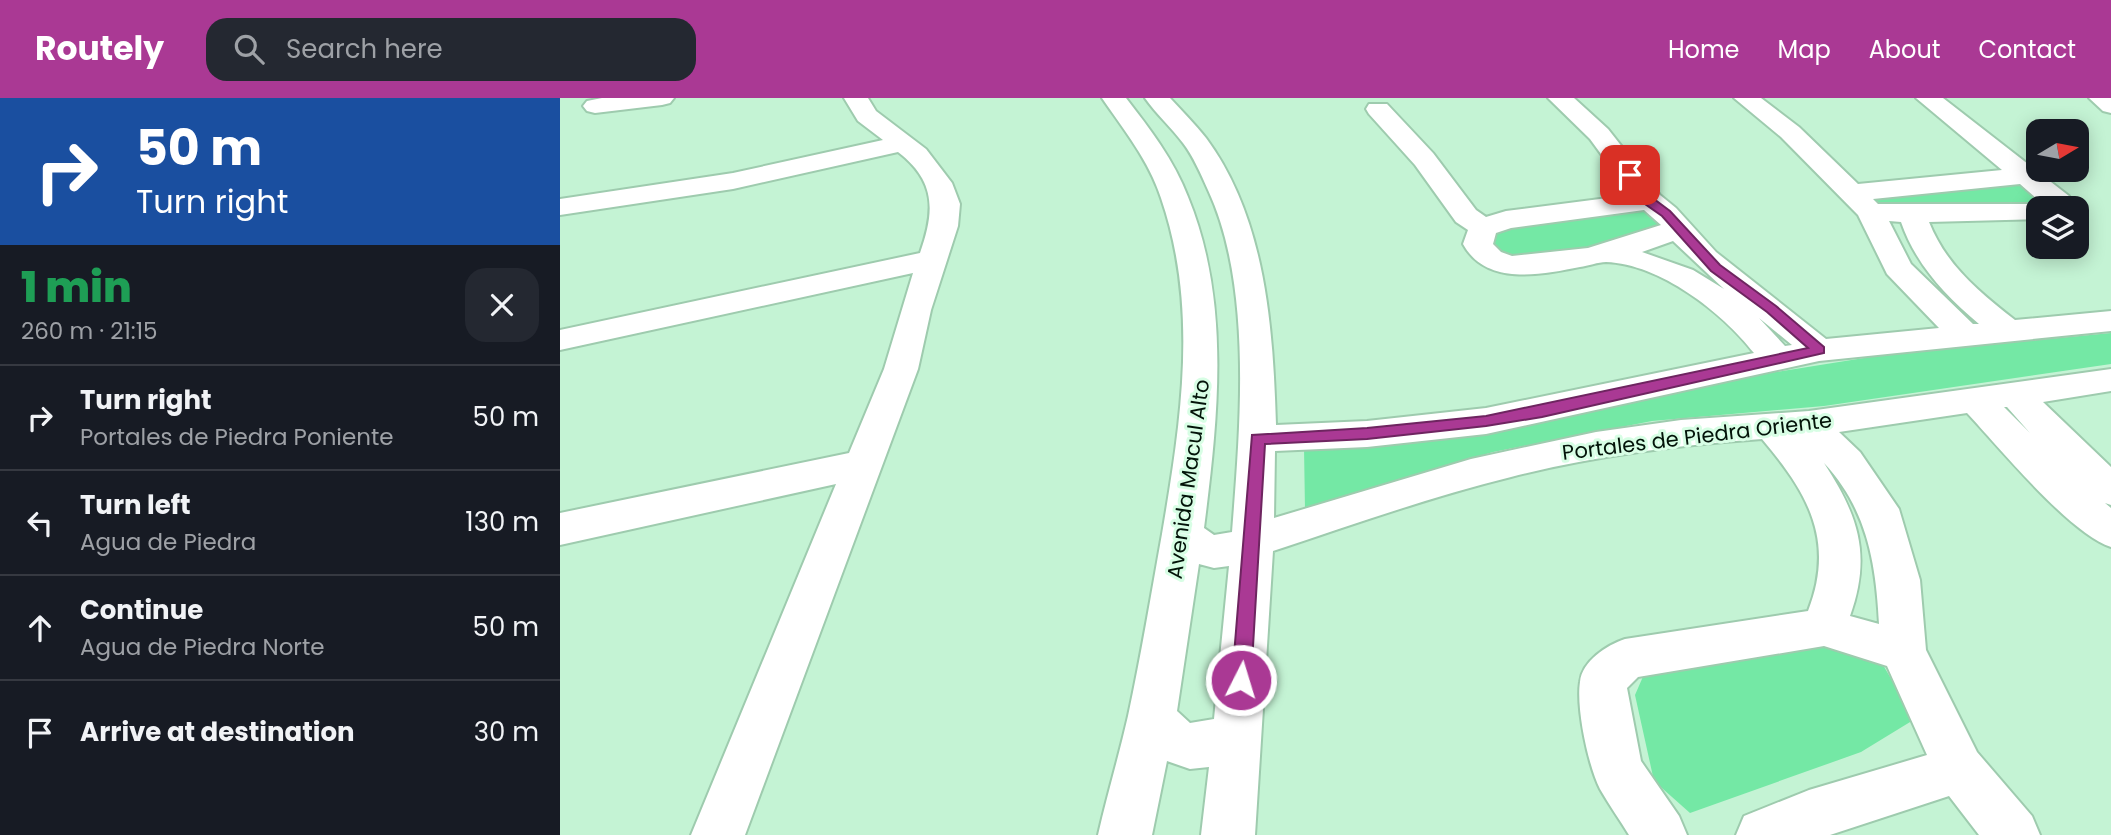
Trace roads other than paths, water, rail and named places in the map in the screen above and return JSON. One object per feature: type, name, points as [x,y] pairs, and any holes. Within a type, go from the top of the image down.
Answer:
[{"type":"street","points":[[595,106],[662,98]]},
{"type":"street","points":[[718,835],[901,369],[915,310],[944,226],[946,204],[938,183],[917,154],[867,116],[856,98]]},
{"type":"street","points":[[1560,98],[1599,134],[1650,201],[1716,268],[1772,309],[1819,350]]},
{"type":"street","points":[[1746,98],[1790,132],[1861,202],[1898,268],[1964,334]]},
{"type":"street","points":[[1928,98],[2024,176],[2054,196]]},
{"type":"street","points":[[2101,98],[2111,106]]},
{"type":"street","name":"Avenida Macul Alto","points":[[1125,835],[1152,716],[1200,416],[1202,315],[1189,235],[1178,201],[1149,144],[1151,104]]},
{"type":"street","name":"Avenida Macul Alto","points":[[1151,104],[1192,134],[1218,183],[1239,243],[1253,316],[1258,379],[1258,439],[1228,835]]},
{"type":"street","points":[[1378,109],[1424,159],[1466,216],[1483,228]]},
{"type":"street","points":[[560,207],[733,181],[903,143]]},
{"type":"street","points":[[1861,202],[2024,176]]},
{"type":"street","points":[[1650,201],[1506,220],[1483,228],[1478,239],[1481,251],[1492,260],[1505,265],[1533,265],[1604,253],[1651,241],[1678,228]]},
{"type":"street","points":[[1861,202],[1912,214],[2026,211]]},
{"type":"street","points":[[1912,214],[1928,255],[1963,294],[2006,330]]},
{"type":"street","points":[[1604,253],[1659,265],[1697,283],[1753,329],[1775,358]]},
{"type":"street","points":[[560,340],[933,258]]},
{"type":"street","points":[[1202,315],[1228,306],[1238,307],[1253,316]]},
{"type":"street","points":[[1258,439],[1367,434],[1486,421],[1581,403],[1819,350],[2111,321]]},
{"type":"street","name":"Portales de Piedra Oriente","points":[[1182,531],[1194,546],[1205,551],[1230,551],[1252,541],[1471,473],[1540,456],[1609,444],[1771,425],[1809,424],[2111,380]]},
{"type":"street","points":[[2015,394],[2052,435],[2111,490]]},
{"type":"street","points":[[1975,399],[2047,475],[2111,531]]},
{"type":"street","points":[[1809,424],[1846,462],[1879,509],[1898,580],[1903,651],[1959,769],[2013,835]]},
{"type":"street","points":[[1771,425],[1806,464],[1820,485],[1839,532],[1840,580],[1824,627]]},
{"type":"street","points":[[560,529],[864,464]]},
{"type":"street","points":[[1660,835],[1618,771],[1608,726],[1603,681],[1625,659],[1824,627],[1903,651]]},
{"type":"street","points":[[1152,716],[1160,730],[1172,741],[1189,747],[1222,741],[1237,732]]},
{"type":"street","points":[[1763,835],[1809,816],[1959,769]]}]
